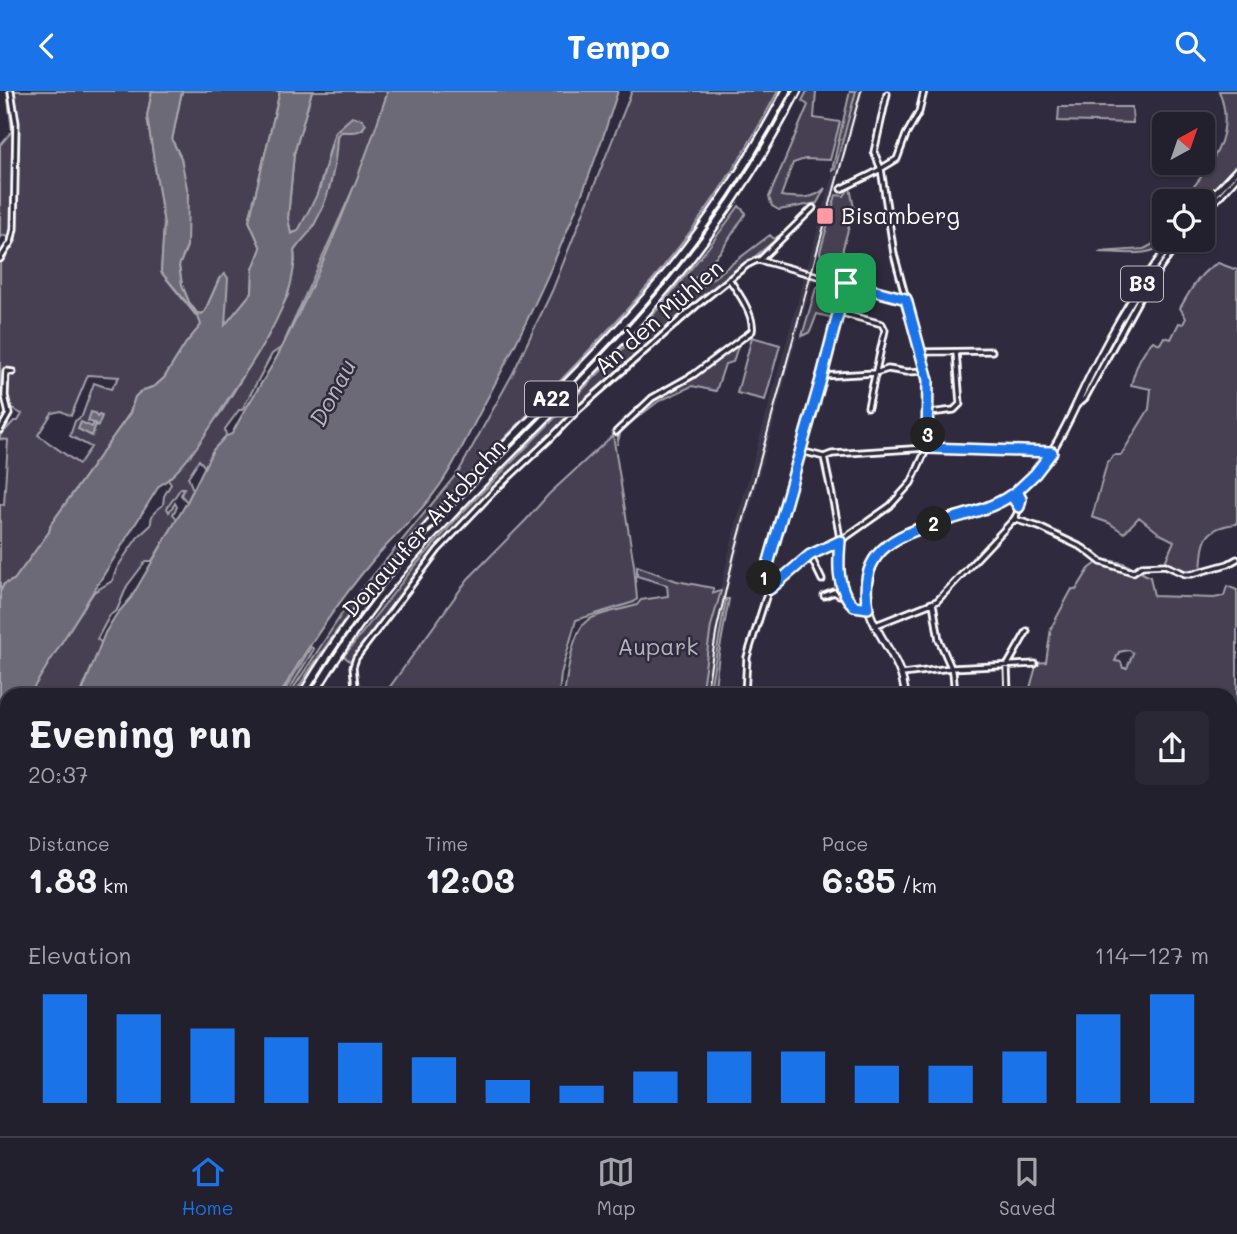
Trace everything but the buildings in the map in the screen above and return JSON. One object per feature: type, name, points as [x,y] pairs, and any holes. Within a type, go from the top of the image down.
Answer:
[{"type":"highway","name":"Donauufer Autobahn","points":[[306,688],[344,628],[428,526],[660,281],[727,191],[786,91]]},
{"type":"highway","name":"Donauufer Autobahn","points":[[318,688],[380,598],[436,533],[633,327],[668,286],[736,196],[797,91]]},
{"type":"main road","points":[[1215,195],[1233,179],[1237,170]]},
{"type":"main road","name":"B3","points":[[904,688],[902,674],[874,626],[868,608],[870,571],[880,553],[893,540],[907,532],[986,508],[1014,493],[1035,474],[1052,452],[1125,310],[1166,252]]},
{"type":"street","points":[[0,259],[11,242],[14,229],[16,123],[11,91]]},
{"type":"street","points":[[841,189],[881,169],[899,156],[906,135],[921,109],[924,91]]},
{"type":"street","points":[[745,688],[747,657],[770,589],[810,555],[840,541],[877,516],[905,491],[927,448],[927,371],[894,254],[881,169],[874,152],[887,94]]},
{"type":"street","points":[[1215,200],[1233,179]]},
{"type":"street","points":[[760,260],[766,251],[813,208]]},
{"type":"street","points":[[1075,406],[1085,398],[1143,292],[1172,252]]},
{"type":"street","name":"An den Mühlen","points":[[355,688],[354,662],[358,654],[423,568],[467,518],[579,409],[747,265],[760,260],[906,299]]},
{"type":"street","points":[[616,432],[652,398],[693,375],[752,331],[753,325],[729,279]]},
{"type":"street","points":[[770,589],[763,579],[846,283]]},
{"type":"street","points":[[838,311],[882,324],[886,334],[868,407]]},
{"type":"street","points":[[921,352],[992,351]]},
{"type":"street","points":[[929,413],[947,412],[959,406],[956,352]]},
{"type":"street","points":[[822,376],[875,373],[888,369],[927,371]]},
{"type":"street","points":[[0,431],[9,414],[5,396],[6,371],[13,372]]},
{"type":"street","points":[[801,451],[824,457],[832,454],[927,448],[1052,452]]},
{"type":"street","points":[[824,457],[840,541],[838,571],[845,595],[856,608],[868,608]]},
{"type":"street","points":[[874,626],[933,603],[1014,519],[1021,499],[1014,493]]},
{"type":"street","points":[[1014,519],[1039,527],[1083,548],[1101,562],[1133,572],[1142,566],[1165,565],[1185,574],[1192,574],[1237,559]]},
{"type":"street","points":[[810,555],[822,580]]},
{"type":"street","points":[[824,596],[834,592],[845,595]]},
{"type":"street","points":[[933,603],[939,641],[951,668],[954,688]]},
{"type":"street","points":[[1007,688],[1007,666],[1027,631]]},
{"type":"street","points":[[902,674],[951,668],[1035,664]]},
{"type":"shaded area","points":[[856,91],[864,91],[814,265],[816,268],[727,594],[710,688],[702,688],[711,626],[739,512]]},
{"type":"green space","points":[[7,91],[13,116],[14,91],[152,91],[147,116],[164,224],[161,272],[201,322],[201,326],[186,343],[164,378],[135,397],[130,413],[51,524],[49,532],[14,580],[4,584],[0,592],[0,504],[4,505],[8,440],[0,439],[0,436],[14,421],[18,421],[22,414],[12,407],[8,395],[0,398],[0,264],[16,241],[3,235],[0,238],[0,145],[12,131]],"holes":[[[88,375],[119,377],[111,389],[94,383],[82,416],[75,421],[70,436],[91,447],[79,464],[38,435],[52,413],[61,411],[71,416]]]},
{"type":"green space","points":[[182,91],[280,91],[249,221],[261,248],[253,269],[252,292],[227,325],[219,279],[202,314],[197,313],[189,302],[182,285],[179,266],[187,246],[181,158],[172,140]]},
{"type":"green space","points":[[312,91],[388,91],[366,160],[282,347],[272,354],[242,410],[239,410],[225,429],[226,436],[213,450],[205,467],[199,460],[188,477],[193,490],[187,502],[181,495],[184,488],[181,488],[167,508],[169,512],[175,503],[177,507],[173,514],[177,519],[152,561],[146,561],[127,586],[117,610],[110,615],[97,639],[102,643],[83,688],[32,688],[94,592],[112,581],[126,554],[151,525],[152,516],[163,505],[164,496],[171,484],[168,480],[222,411],[268,336],[288,295],[295,261],[294,251],[322,210],[331,182],[337,136],[341,132],[364,129],[335,132],[313,205],[299,229],[291,234],[288,218],[294,154]]},
{"type":"green space","points":[[632,91],[778,91],[747,146],[678,249],[593,346],[413,536],[331,639],[299,688],[294,688],[343,612],[459,471],[513,373],[552,291]]},
{"type":"green space","points":[[807,91],[816,91],[814,118],[840,122],[830,160],[805,159],[793,163],[781,196],[811,196],[825,188],[817,203],[779,210],[772,206],[769,197],[808,105],[802,101]]},
{"type":"green space","points":[[850,91],[856,91],[835,169],[832,170]]},
{"type":"green space","points":[[1219,91],[1237,91],[1237,167],[1215,192],[1215,189],[1192,189],[1203,175],[1215,175],[1215,156],[1225,122]]},
{"type":"green space","points":[[1059,107],[1132,107],[1133,123],[1058,121]]},
{"type":"green space","points":[[850,187],[854,208],[843,248],[840,279],[831,277],[820,252],[836,195],[844,196]]},
{"type":"green space","points":[[739,206],[746,213],[721,251],[691,282],[697,290],[770,235],[774,239],[794,225],[669,326],[487,494],[422,566],[351,662],[344,656],[414,567],[459,516],[639,332]]},
{"type":"green space","points":[[1152,245],[1152,250],[1146,252],[1098,252],[1144,249]]},
{"type":"green space","points":[[1218,263],[1237,270],[1237,524],[1211,533],[1204,545],[1201,572],[1188,575],[1165,562],[1174,541],[1160,534],[1139,517],[1124,533],[1109,523],[1092,517],[1107,463],[1114,455],[1121,455],[1149,409],[1151,389],[1131,385],[1139,361],[1153,341],[1160,344],[1164,337],[1171,339],[1179,323],[1183,324],[1186,318],[1180,308],[1192,288],[1206,271]]},
{"type":"green space","points":[[831,283],[839,286],[833,318],[817,314],[810,332],[802,336],[816,288]]},
{"type":"green space","points":[[752,337],[780,345],[765,400],[737,393]]},
{"type":"green space","points":[[738,346],[733,362],[725,364],[716,391],[692,386],[659,401],[621,430],[649,402]]},
{"type":"green space","points":[[613,435],[637,599],[576,620],[560,688],[389,688],[468,579],[549,494]]},
{"type":"green space","points":[[1102,559],[1123,563],[1150,577],[1154,596],[1214,598],[1224,596],[1227,586],[1237,590],[1237,688],[1030,688],[1037,663],[1046,662],[1051,628],[1072,589],[1076,590],[1089,569]],"holes":[[[1129,650],[1133,653],[1127,668],[1123,668],[1121,662],[1115,661],[1119,652]]]},
{"type":"green space","name":"Aupark","points":[[637,566],[677,581],[713,588],[713,593],[721,591],[711,626],[702,688],[565,688],[574,643],[582,625],[593,617],[637,605],[641,600],[668,596],[667,585],[637,576]]},
{"type":"green space","points":[[726,599],[729,599],[715,688],[710,688]]},
{"type":"green space","points":[[311,647],[314,649],[290,688],[286,688]]},
{"type":"water","points":[[152,91],[182,91],[172,140],[181,158],[188,193],[187,246],[179,266],[182,285],[189,302],[197,313],[202,314],[219,279],[225,274],[228,278],[225,325],[252,292],[253,269],[261,248],[249,221],[280,91],[312,91],[294,154],[288,218],[291,234],[298,231],[319,191],[335,132],[352,117],[362,119],[366,124],[358,131],[341,132],[337,136],[328,193],[312,229],[294,251],[294,268],[288,293],[275,322],[211,427],[181,467],[159,486],[33,688],[0,688],[0,592],[4,584],[14,580],[49,532],[51,524],[130,413],[135,397],[164,378],[201,325],[198,316],[161,272],[164,224],[147,116]]},
{"type":"water","name":"Donau","points":[[388,91],[618,91],[560,248],[456,460],[428,501],[348,591],[284,688],[84,688],[105,633],[131,598],[187,502],[213,450],[226,436],[232,434],[280,351],[311,288],[365,157]]},
{"type":"water","points":[[91,412],[97,417],[102,416],[92,436],[78,429],[81,422],[92,427],[94,423],[88,421]]},
{"type":"railway","points":[[707,688],[717,628],[734,555],[861,91]]},
{"type":"place","name":"Bisamberg","points":[[825,216]]},
{"type":"route","points":[[846,283],[906,299],[927,371],[930,394],[927,448],[1052,452],[1017,491],[1021,499],[1019,507],[1011,495],[976,512],[907,532],[888,545],[875,560],[869,575],[868,608],[856,608],[841,587],[838,571],[840,541],[810,555],[770,589],[763,582],[846,283]]}]
